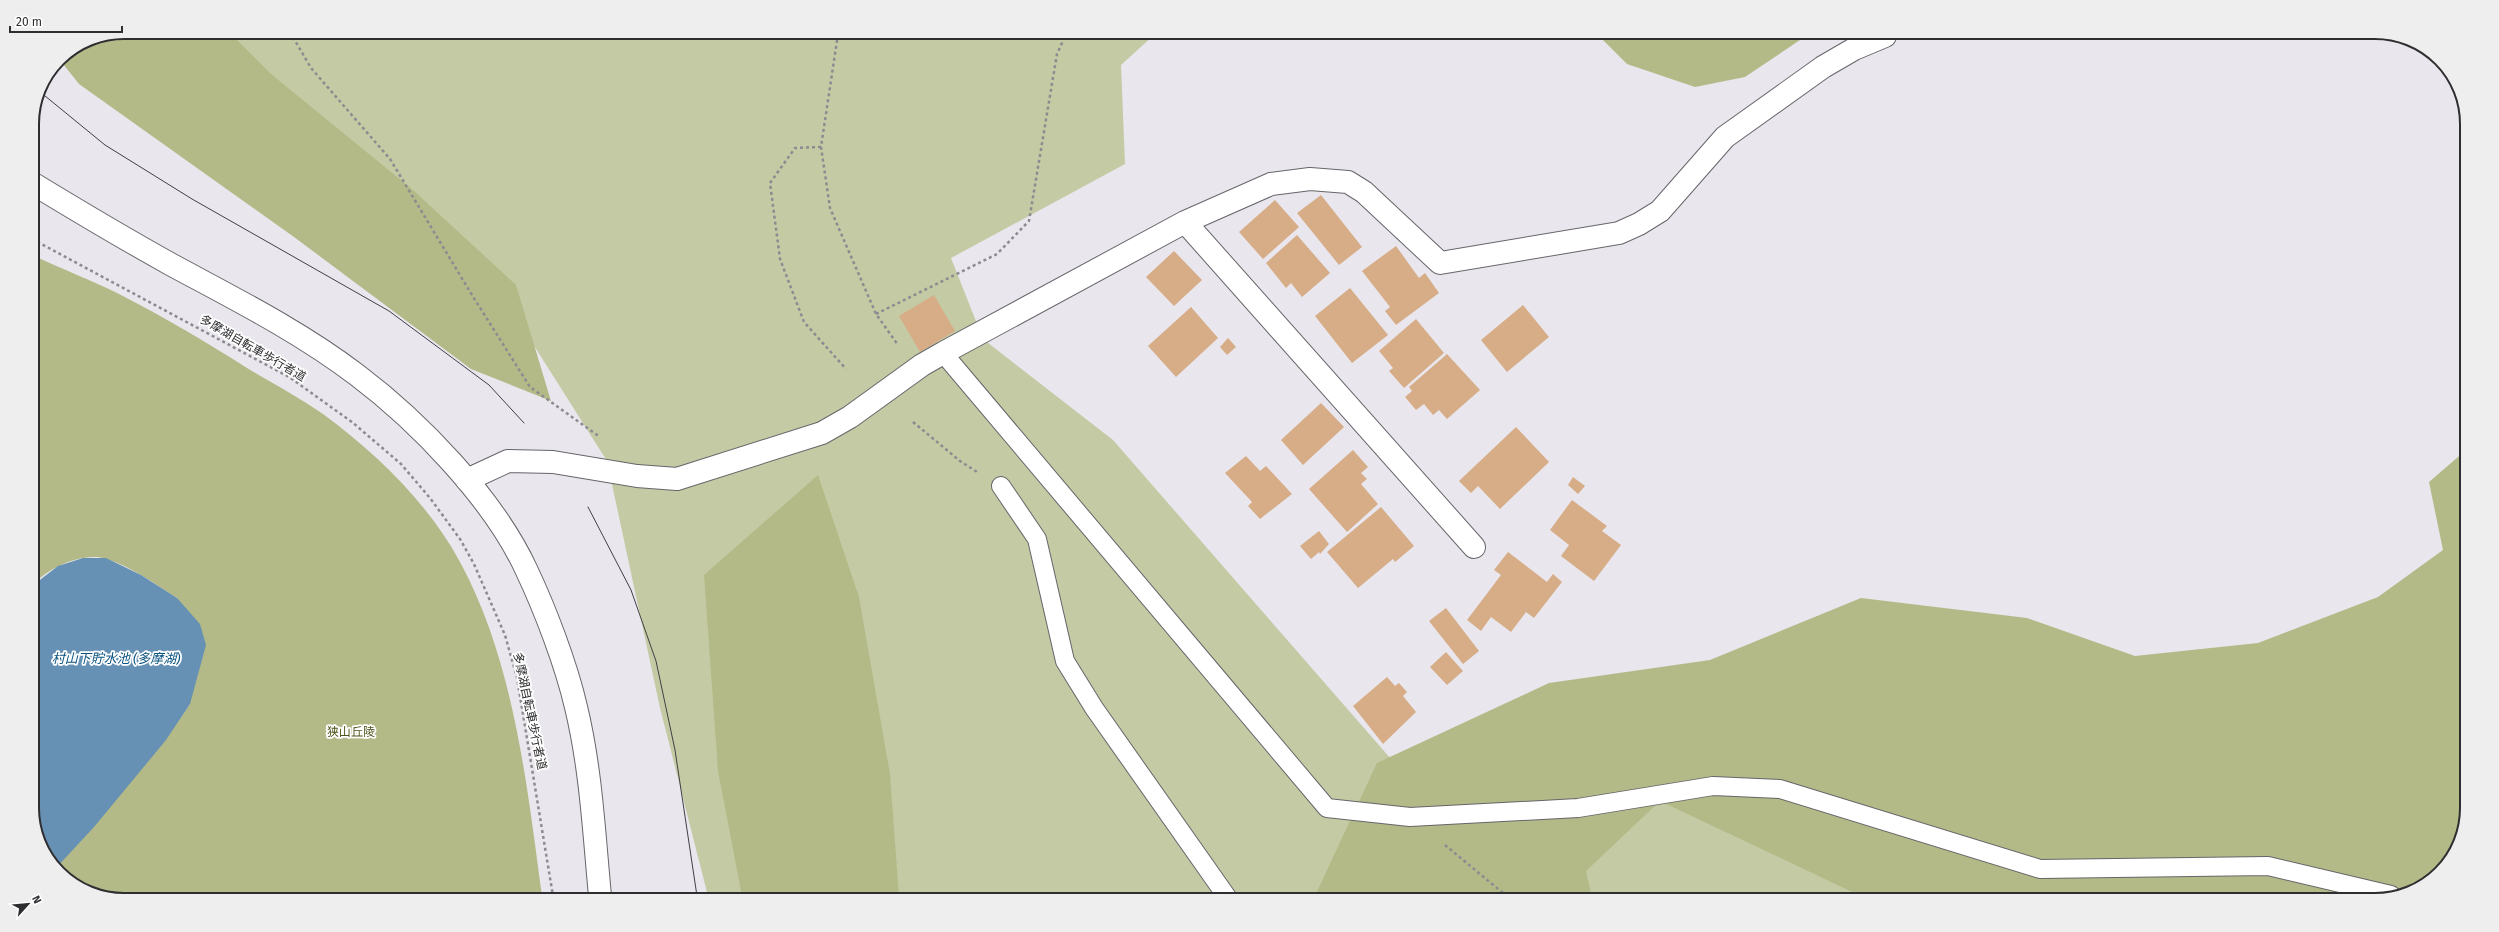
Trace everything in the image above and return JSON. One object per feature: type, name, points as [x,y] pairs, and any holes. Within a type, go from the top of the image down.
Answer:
[{"type":"street","points":[[468,480],[508,461],[553,462],[637,476],[677,479],[822,433],[850,417],[914,371],[943,353],[1185,222],[1271,184],[1310,179],[1329,179],[1348,182],[1364,192],[1440,263],[1619,233],[1639,224],[1660,211],[1725,137],[1822,67],[1854,49],[1878,39]]},
{"type":"street","points":[[39,187],[168,263],[279,322],[318,348],[358,376],[398,409],[468,480],[497,521],[526,568],[565,667],[576,708],[592,794],[600,893]]},
{"type":"street","points":[[1185,222],[1474,547]]},
{"type":"lane","points":[[943,353],[1327,808],[1410,817],[1578,808],[1713,786],[1780,789],[2040,869],[2268,866],[2381,892]]},
{"type":"lane","points":[[1000,486],[1037,539],[1065,662],[1094,708],[1224,893]]},
{"type":"path","points":[[294,39],[311,68],[390,159],[472,295],[530,387],[600,438],[608,440]]},
{"type":"path","points":[[837,39],[821,147],[830,208],[876,314],[914,371]]},
{"type":"path","points":[[876,314],[997,254],[1030,221],[1056,54],[1064,39]]},
{"type":"path","points":[[821,147],[795,148],[770,182],[780,259],[804,322],[846,369]]},
{"type":"path","name":"多摩湖自転車歩行者道","points":[[39,243],[289,377],[357,427],[400,464],[430,498],[464,545],[505,635],[518,686],[552,893]]},
{"type":"path","points":[[1410,817],[1503,893]]},
{"type":"green space","points":[[119,39],[236,39],[271,74],[413,190],[516,285],[551,401],[471,369],[294,237],[79,84],[63,65],[77,53],[97,44]]},
{"type":"green space","points":[[134,39],[1150,39],[1121,65],[1125,164],[951,258],[983,339],[1113,440],[1391,759],[1570,756],[1947,893],[707,893],[660,708],[607,461],[519,322]]},
{"type":"green space","points":[[1602,39],[1802,39],[1745,77],[1695,87],[1627,64]]},
{"type":"green space","name":"狭山丘陵","points":[[39,258],[110,290],[153,312],[314,408],[362,445],[400,481],[433,520],[460,562],[478,600],[493,640],[506,682],[524,768],[542,893],[124,893],[102,890],[77,879],[60,863],[159,747],[190,704],[177,598],[125,566],[98,557],[77,559],[56,567],[39,579]]},
{"type":"green space","points":[[2460,455],[2460,808],[2457,830],[2449,850],[2442,860],[2422,879],[2397,890],[2375,893],[1854,893],[1660,801],[1586,871],[1591,893],[1316,893],[1377,763],[1549,683],[1710,660],[1861,598],[2027,618],[2135,656],[2258,643],[2378,597],[2443,550],[2429,482]]},
{"type":"green space","points":[[818,475],[859,597],[890,774],[899,893],[741,893],[718,771],[704,575]]},
{"type":"water","name":"村山下貯水池 (多摩湖)","points":[[83,558],[106,558],[141,575],[177,598],[200,624],[206,645],[190,704],[166,740],[94,827],[60,864],[50,850],[44,835],[39,813],[39,581],[58,566]]},
{"type":"building","points":[[1321,195],[1362,247],[1339,265],[1297,213]]},
{"type":"building","points":[[1275,200],[1299,227],[1263,259],[1239,232]]},
{"type":"building","points":[[1297,235],[1330,273],[1302,297],[1291,283],[1286,288],[1266,263]]},
{"type":"building","points":[[1396,246],[1419,278],[1425,273],[1439,293],[1396,325],[1385,311],[1390,307],[1362,271]]},
{"type":"building","points":[[1174,251],[1202,280],[1174,306],[1146,277]]},
{"type":"building","points":[[1350,288],[1388,335],[1352,363],[1315,316]]},
{"type":"building","points":[[934,295],[955,331],[920,352],[899,316]]},
{"type":"building","points":[[1523,305],[1549,337],[1507,372],[1481,340]]},
{"type":"building","points":[[1191,307],[1218,338],[1176,377],[1148,346]]},
{"type":"building","points":[[1416,319],[1444,353],[1404,388],[1389,371],[1393,368],[1379,351]]},
{"type":"building","points":[[1228,338],[1236,347],[1227,355],[1220,347]]},
{"type":"building","points":[[1447,354],[1480,390],[1447,419],[1439,410],[1433,415],[1424,404],[1416,410],[1405,397],[1412,391],[1409,387]]},
{"type":"building","points":[[1321,403],[1344,427],[1303,465],[1281,440]]},
{"type":"building","points":[[1516,427],[1549,462],[1500,509],[1478,486],[1471,493],[1459,481]]},
{"type":"building","points":[[1353,450],[1368,467],[1361,473],[1367,479],[1361,484],[1378,504],[1347,532],[1309,489]]},
{"type":"building","points":[[1246,456],[1260,471],[1266,466],[1292,494],[1260,519],[1248,506],[1252,502],[1225,473]]},
{"type":"building","points":[[1573,477],[1585,486],[1578,494],[1568,485]]},
{"type":"building","points":[[1572,500],[1607,526],[1602,531],[1621,545],[1594,581],[1561,556],[1569,545],[1550,530]]},
{"type":"building","points":[[1381,507],[1414,546],[1395,562],[1393,559],[1358,588],[1327,552]]},
{"type":"building","points":[[1319,531],[1329,544],[1320,554],[1319,552],[1311,559],[1300,546]]},
{"type":"building","points":[[1508,552],[1547,582],[1553,574],[1562,582],[1534,618],[1526,612],[1511,632],[1491,617],[1481,631],[1467,620],[1501,575],[1494,570]]},
{"type":"building","points":[[1446,608],[1479,651],[1463,664],[1429,621]]},
{"type":"building","points":[[1446,652],[1463,671],[1447,685],[1430,667]]},
{"type":"building","points":[[1387,677],[1395,686],[1399,683],[1407,692],[1403,696],[1416,712],[1383,744],[1353,706]]},
{"type":"tram line","points":[[45,96],[105,145],[192,199],[389,311],[489,385],[524,423]]},
{"type":"tram line","points":[[588,507],[631,590],[656,661],[675,750],[697,893]]}]
